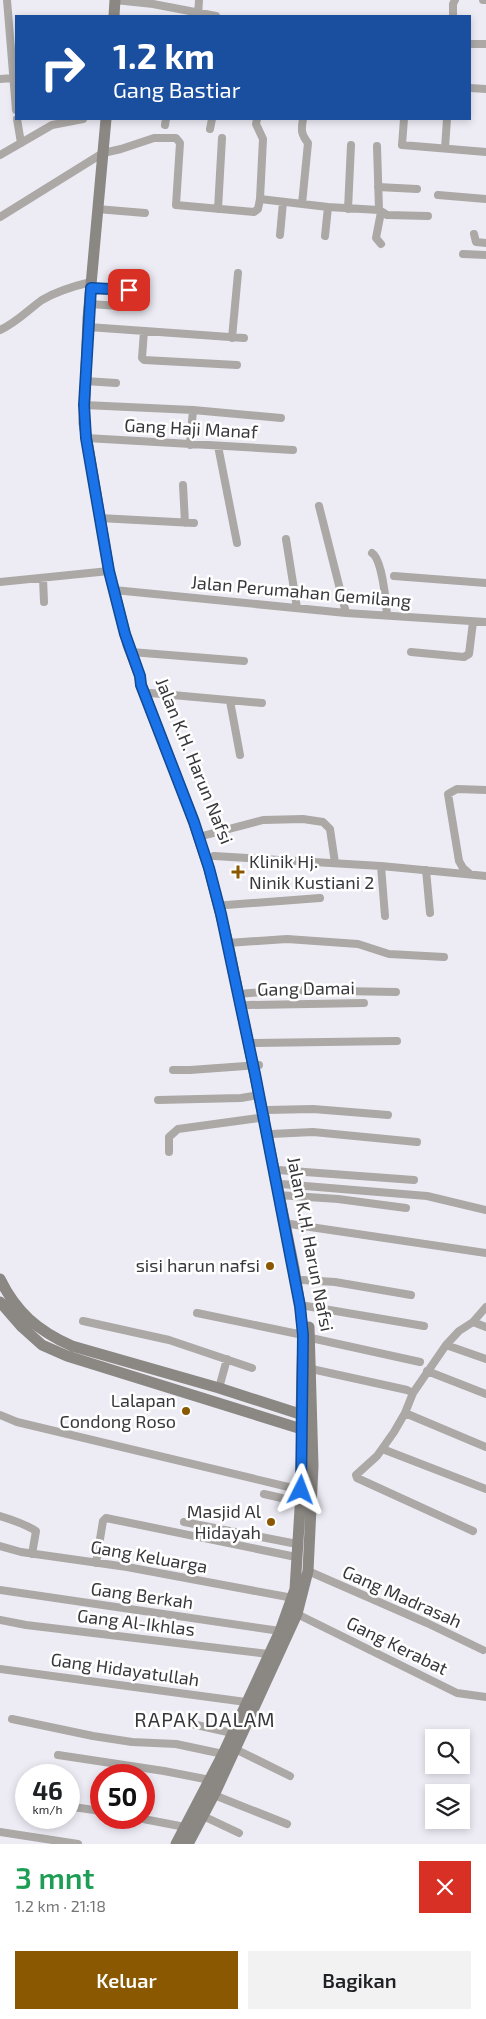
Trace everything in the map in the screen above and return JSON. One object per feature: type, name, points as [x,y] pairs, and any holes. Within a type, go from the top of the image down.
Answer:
[{"type":"main road","points":[[114,15],[116,0]]},
{"type":"main road","name":"Jalan K.H. Harun Nafsi","points":[[106,120],[88,326],[84,405],[86,438],[109,571],[131,652],[140,676],[150,693],[197,820],[209,868],[232,942]]},
{"type":"main road","name":"Jalan K.H. Harun Nafsi","points":[[140,676],[141,685],[197,820],[206,835],[214,856],[226,905],[281,1191],[290,1224],[306,1306],[306,1431],[295,1589],[280,1631],[232,1733],[214,1795],[188,1844]]},
{"type":"main road","name":"Jalan K.H. Harun Nafsi","points":[[242,994],[248,1005],[252,1043]]},
{"type":"main road","name":"Jalan K.H. Harun Nafsi","points":[[256,1065],[259,1095],[271,1134],[300,1306],[307,1336]]},
{"type":"main road","points":[[0,1279],[9,1297],[26,1317],[56,1339],[72,1346],[219,1388],[306,1416]]},
{"type":"main road","points":[[0,1302],[22,1328],[42,1345],[67,1356],[306,1431]]},
{"type":"main road","name":"Jalan K.H. Harun Nafsi","points":[[176,1844],[210,1780],[223,1760],[235,1749],[297,1614],[308,1571],[313,1466],[306,1431]]},
{"type":"street","points":[[0,79],[15,84],[7,0]]},
{"type":"street","points":[[116,0],[160,5],[198,15],[199,0]]},
{"type":"street","points":[[453,15],[455,0]]},
{"type":"street","points":[[471,44],[486,44]]},
{"type":"street","points":[[471,88],[486,89]]},
{"type":"street","points":[[17,120],[21,142]]},
{"type":"street","points":[[0,155],[52,124],[77,120]]},
{"type":"street","points":[[210,129],[212,120]]},
{"type":"street","points":[[0,217],[103,153],[154,138],[176,138],[180,145],[176,205],[254,212],[258,209],[260,199],[263,140],[256,124],[257,120]]},
{"type":"street","points":[[302,204],[308,143],[303,137],[301,130],[303,120]]},
{"type":"street","points":[[404,120],[402,145],[486,152]]},
{"type":"street","points":[[445,148],[447,120]]},
{"type":"street","points":[[218,209],[222,138]]},
{"type":"street","points":[[348,209],[351,145]]},
{"type":"street","points":[[377,146],[376,238],[381,244]]},
{"type":"street","points":[[378,187],[417,189]]},
{"type":"street","points":[[438,195],[486,199]]},
{"type":"street","points":[[260,199],[377,211],[387,215],[428,216]]},
{"type":"street","points":[[280,235],[283,202]]},
{"type":"street","points":[[325,236],[328,207]]},
{"type":"street","points":[[97,210],[145,213]]},
{"type":"street","points":[[474,234],[476,242],[486,243]]},
{"type":"street","points":[[463,254],[486,255]]},
{"type":"street","points":[[232,338],[238,273]]},
{"type":"street","points":[[0,330],[63,290],[91,285],[129,290]]},
{"type":"street","points":[[90,304],[133,307]]},
{"type":"street","points":[[88,326],[244,338]]},
{"type":"street","points":[[144,331],[142,358],[144,360],[237,365]]},
{"type":"street","points":[[85,381],[116,383]]},
{"type":"street","points":[[84,405],[193,410],[281,418]]},
{"type":"street","points":[[190,445],[193,410]]},
{"type":"street","name":"Gang Haji Manaf","points":[[86,438],[293,450]]},
{"type":"street","points":[[218,446],[237,543]]},
{"type":"street","points":[[183,485],[185,523]]},
{"type":"street","points":[[319,506],[346,613]]},
{"type":"street","points":[[99,518],[194,523]]},
{"type":"street","points":[[286,538],[297,608]]},
{"type":"street","points":[[372,553],[377,558],[392,615]]},
{"type":"street","points":[[0,582],[109,571]]},
{"type":"street","points":[[394,576],[486,583]]},
{"type":"street","points":[[43,578],[44,602]]},
{"type":"street","name":"Jalan Perumahan Gemilang","points":[[114,590],[346,613],[486,622]]},
{"type":"street","points":[[411,652],[464,657],[469,654],[473,622]]},
{"type":"street","points":[[131,652],[244,661]]},
{"type":"street","points":[[150,693],[262,703]]},
{"type":"street","points":[[230,700],[240,755]]},
{"type":"street","points":[[472,875],[463,868],[459,861],[448,794],[457,789],[486,790]]},
{"type":"street","points":[[206,835],[262,820],[303,819],[323,822],[330,829],[334,863]]},
{"type":"street","points":[[214,856],[381,866],[486,876]]},
{"type":"street","points":[[381,866],[385,916]]},
{"type":"street","points":[[426,870],[430,912]]},
{"type":"street","points":[[226,905],[320,898]]},
{"type":"street","points":[[232,942],[286,938],[358,944],[389,954],[444,957]]},
{"type":"street","points":[[242,994],[286,990],[396,992]]},
{"type":"street","name":"Gang Damai","points":[[248,1005],[364,1003]]},
{"type":"street","points":[[252,1043],[397,1041]]},
{"type":"street","points":[[173,1070],[256,1065]]},
{"type":"street","points":[[158,1100],[223,1099],[259,1095]]},
{"type":"street","points":[[169,1152],[169,1137],[178,1129],[313,1109],[388,1115]]},
{"type":"street","points":[[271,1134],[313,1132],[417,1142]]},
{"type":"street","points":[[278,1170],[414,1180]]},
{"type":"street","points":[[281,1191],[406,1208]]},
{"type":"street","points":[[281,1191],[427,1196],[486,1210]]},
{"type":"street","points":[[290,1224],[486,1253]]},
{"type":"street","points":[[302,1280],[335,1282],[411,1295]]},
{"type":"street","points":[[306,1306],[424,1326]]},
{"type":"street","points":[[473,1531],[357,1478],[358,1472],[370,1464],[383,1448],[405,1413],[411,1392],[427,1370],[459,1331],[473,1322],[486,1307]]},
{"type":"street","points":[[197,1313],[420,1362]]},
{"type":"street","points":[[83,1321],[170,1340],[252,1368]]},
{"type":"street","points":[[473,1322],[486,1327]]},
{"type":"street","points":[[446,1345],[486,1360]]},
{"type":"street","points":[[219,1388],[227,1359]]},
{"type":"street","points":[[307,1368],[411,1392]]},
{"type":"street","points":[[427,1370],[486,1394]]},
{"type":"street","points":[[405,1413],[486,1447]]},
{"type":"street","points":[[0,1416],[16,1422],[301,1490]]},
{"type":"street","points":[[383,1448],[486,1489]]},
{"type":"street","points":[[264,1494],[300,1502]]},
{"type":"street","points":[[0,1516],[20,1522],[22,1525],[36,1531],[32,1554]]},
{"type":"street","points":[[96,1563],[103,1521],[106,1518],[296,1557]]},
{"type":"street","points":[[184,1522],[297,1544]]},
{"type":"street","name":"Gang Keluarga","points":[[0,1546],[32,1554],[96,1563],[293,1598]]},
{"type":"street","name":"Gang Madrasah","points":[[308,1571],[427,1623],[483,1650]]},
{"type":"street","name":"Gang Berkah","points":[[0,1590],[280,1631]]},
{"type":"street","name":"Gang Kerabat","points":[[297,1614],[457,1692],[486,1697]]},
{"type":"street","name":"Gang Al-Ikhlas","points":[[0,1620],[26,1625],[268,1654]]},
{"type":"street","name":"Gang Hidayatullah","points":[[0,1669],[246,1702]]},
{"type":"street","points":[[12,1719],[132,1742],[176,1744],[223,1760]]},
{"type":"street","points":[[192,1724],[232,1733]]},
{"type":"street","points":[[235,1749],[290,1776]]},
{"type":"street","points":[[58,1755],[210,1780]]},
{"type":"street","points":[[214,1795],[287,1824]]},
{"type":"street","points":[[203,1816],[239,1833]]},
{"type":"street","points":[[155,1821],[185,1827]]},
{"type":"street","points":[[0,1832],[78,1844]]},
{"type":"place","name":"Klinik Hj. Ninik Kustiani 2","points":[[238,872]]},
{"type":"place","name":"sisi harun nafsi","points":[[270,1266]]},
{"type":"place","name":"Lalapan Condong Roso","points":[[186,1411]]},
{"type":"place","name":"Masjid Al Hidayah","points":[[271,1522]]},
{"type":"district","name":"RAPAK DALAM","points":[[205,1720]]},
{"type":"route","points":[[129,290],[91,288],[84,405],[86,438],[104,546],[122,624],[140,676],[141,685],[191,814],[209,868],[225,929],[255,1074],[300,1306],[303,1335],[301,1429],[303,1461],[301,1490]]}]
